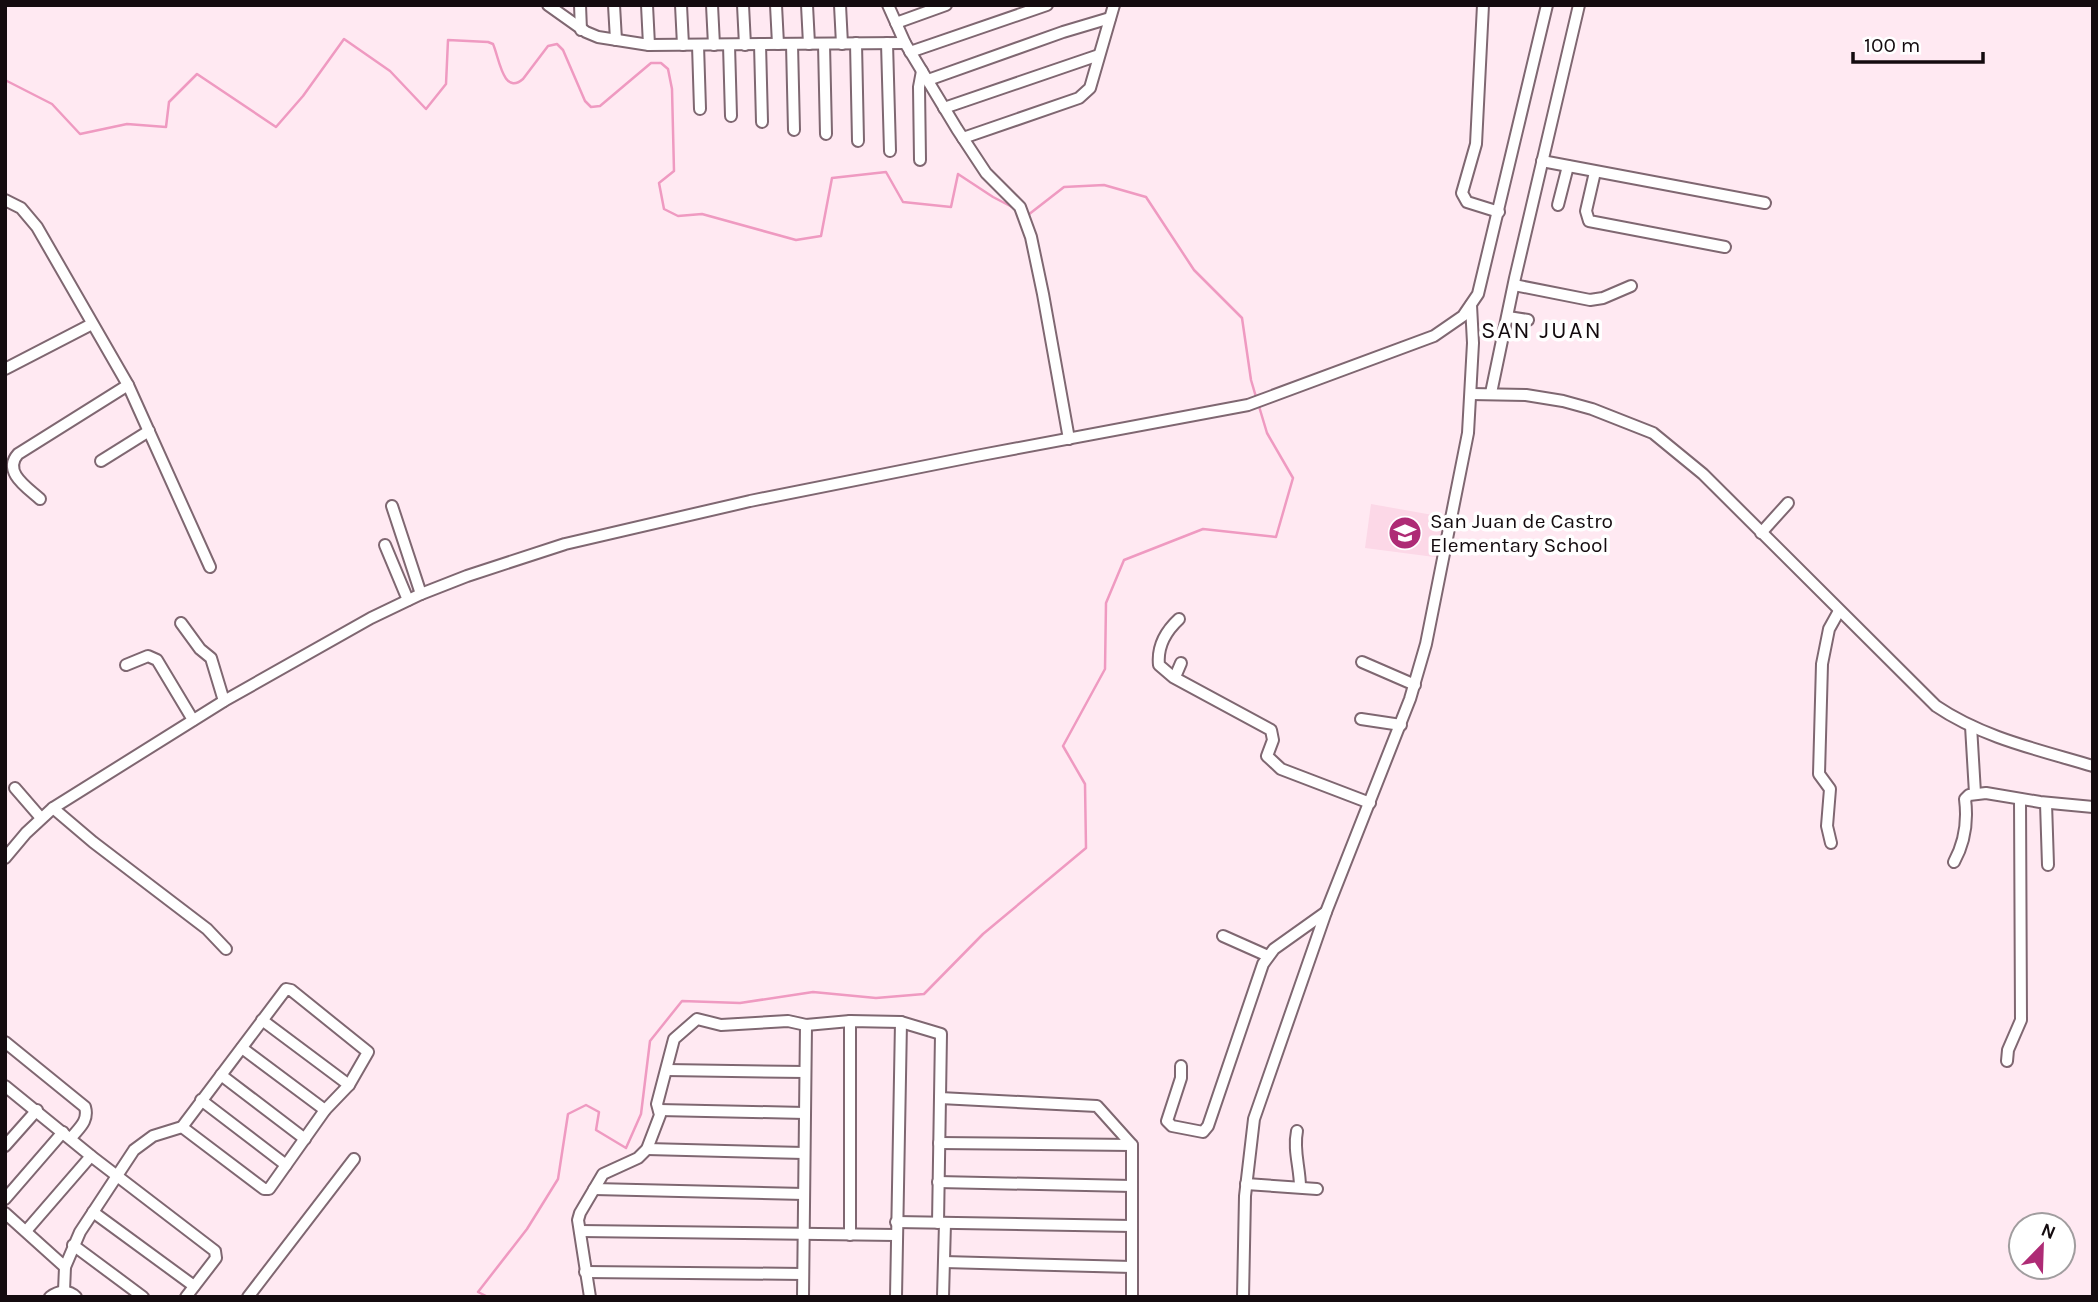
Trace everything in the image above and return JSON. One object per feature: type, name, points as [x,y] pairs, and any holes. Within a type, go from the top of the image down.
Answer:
[{"type":"street","points":[[548,5],[581,30],[598,37],[649,45],[887,43],[908,47],[1047,5]]},
{"type":"street","points":[[580,5],[581,30]]},
{"type":"street","points":[[614,5],[616,40]]},
{"type":"street","points":[[647,5],[649,45]]},
{"type":"street","points":[[681,5],[683,46]]},
{"type":"street","points":[[712,5],[714,45]]},
{"type":"street","points":[[743,5],[745,45]]},
{"type":"street","points":[[776,5],[778,44]]},
{"type":"street","points":[[807,5],[809,44]]},
{"type":"street","points":[[840,5],[842,44]]},
{"type":"street","points":[[888,5],[908,47],[963,138],[986,173],[1020,207],[1031,237],[1069,439]]},
{"type":"street","points":[[896,23],[946,5]]},
{"type":"street","points":[[963,138],[1079,98],[1090,88],[1114,5]]},
{"type":"street","points":[[1483,5],[1476,144],[1462,193],[1467,202],[1499,212]]},
{"type":"street","points":[[5,858],[53,808],[224,701],[371,618],[467,576],[565,544],[763,499],[1265,401],[1434,336],[1463,317],[1478,294],[1548,5]]},
{"type":"street","points":[[1491,393],[1579,5]]},
{"type":"street","points":[[920,160],[919,87],[925,75],[1110,18]]},
{"type":"street","points":[[856,43],[858,141]]},
{"type":"street","points":[[887,43],[890,150]]},
{"type":"street","points":[[760,44],[762,122]]},
{"type":"street","points":[[792,44],[793,131]]},
{"type":"street","points":[[824,44],[826,134]]},
{"type":"street","points":[[698,45],[700,109]]},
{"type":"street","points":[[729,45],[731,116]]},
{"type":"street","points":[[944,108],[1099,55]]},
{"type":"street","points":[[1542,161],[1766,203]]},
{"type":"street","points":[[1558,205],[1568,166]]},
{"type":"street","points":[[1595,172],[1586,211],[1589,220],[1726,247]]},
{"type":"street","points":[[5,200],[21,208],[37,227],[128,386],[210,567]]},
{"type":"street","points":[[1514,285],[1590,300],[1603,298],[1631,286]]},
{"type":"street","points":[[1243,1297],[1246,1184],[1254,1119],[1326,912],[1401,725],[1426,644],[1468,433],[1473,343],[1471,305]]},
{"type":"street","points":[[1508,317],[1528,320]]},
{"type":"street","points":[[5,369],[92,324]]},
{"type":"street","points":[[40,499],[18,480],[13,469],[13,459],[128,386]]},
{"type":"street","points":[[1471,394],[1526,395],[1563,401],[1592,409],[1653,433],[1703,474],[1927,698],[1946,713],[1990,734],[2093,766]]},
{"type":"street","points":[[101,461],[149,431]]},
{"type":"street","points":[[1761,533],[1788,503]]},
{"type":"street","points":[[392,506],[421,594]]},
{"type":"street","points":[[385,545],[408,600]]},
{"type":"street","points":[[1830,843],[1827,826],[1830,789],[1819,774],[1822,677],[1829,629],[1839,611]]},
{"type":"street","points":[[1178,619],[1168,629],[1161,644],[1159,665],[1174,677],[1271,730],[1273,740],[1267,756],[1281,769],[1370,803]]},
{"type":"street","points":[[181,623],[200,649],[211,658],[224,701]]},
{"type":"street","points":[[126,664],[148,656],[157,660],[193,720]]},
{"type":"street","points":[[1362,662],[1415,685]]},
{"type":"street","points":[[1174,677],[1181,663]]},
{"type":"street","points":[[1361,719],[1401,725]]},
{"type":"street","points":[[1971,726],[1975,793]]},
{"type":"street","points":[[15,788],[41,818]]},
{"type":"street","points":[[1954,862],[1965,834],[1966,797],[1975,793],[2093,807]]},
{"type":"street","points":[[2007,1061],[2008,1050],[2021,1020],[2020,799]]},
{"type":"street","points":[[2046,803],[2048,865]]},
{"type":"street","points":[[53,808],[207,929],[226,949]]},
{"type":"street","points":[[1181,1066],[1181,1078],[1167,1121],[1172,1126],[1203,1132],[1208,1126],[1260,970],[1268,956],[1279,945],[1326,912]]},
{"type":"street","points":[[1223,936],[1268,956]]},
{"type":"street","points":[[64,1291],[65,1266],[74,1245],[134,1150],[143,1142],[182,1127],[286,989],[291,990],[368,1052],[349,1085],[324,1110],[271,1188],[264,1189],[182,1127]]},
{"type":"street","points":[[590,1297],[580,1231],[580,1213],[603,1174],[638,1158],[647,1149],[660,1115],[657,1104],[674,1039],[697,1019],[721,1025],[788,1021],[806,1025],[850,1021],[901,1022],[940,1034],[938,1182],[944,1262],[943,1297]]},
{"type":"street","points":[[262,1020],[349,1085]]},
{"type":"street","points":[[850,1021],[850,1235]]},
{"type":"street","points":[[896,1297],[901,1022]]},
{"type":"street","points":[[803,1297],[806,1025]]},
{"type":"street","points":[[5,1042],[85,1107],[86,1119],[5,1199]]},
{"type":"street","points":[[242,1048],[324,1110]]},
{"type":"street","points":[[667,1070],[805,1072]]},
{"type":"street","points":[[221,1075],[305,1139]]},
{"type":"street","points":[[6,1087],[215,1251],[216,1258],[186,1297]]},
{"type":"street","points":[[940,1098],[1097,1106],[1132,1145],[1132,1297]]},
{"type":"street","points":[[201,1100],[286,1165]]},
{"type":"street","points":[[5,1146],[37,1110]]},
{"type":"street","points":[[659,1110],[805,1113]]},
{"type":"street","points":[[1297,1131],[1300,1188]]},
{"type":"street","points":[[939,1143],[1132,1145]]},
{"type":"street","points":[[647,1149],[804,1153]]},
{"type":"street","points":[[26,1231],[91,1156]]},
{"type":"street","points":[[248,1297],[354,1159]]},
{"type":"street","points":[[938,1182],[1132,1186]]},
{"type":"street","points":[[1246,1184],[1317,1189]]},
{"type":"street","points":[[594,1189],[804,1194]]},
{"type":"street","points":[[93,1212],[194,1286]]},
{"type":"street","points":[[5,1213],[65,1266]]},
{"type":"street","points":[[896,1222],[1132,1226]]},
{"type":"street","points":[[580,1231],[896,1236]]},
{"type":"street","points":[[74,1245],[143,1297]]},
{"type":"street","points":[[944,1262],[1132,1267]]},
{"type":"street","points":[[585,1272],[803,1274]]},
{"type":"street","points":[[50,1297],[64,1291],[76,1297]]},
{"type":"shaded area","name":"San Juan de Castro Elementary School","points":[[1371,504],[1444,517],[1442,558],[1365,548]]},
{"type":"waterway","points":[[5,80],[52,104],[80,134],[127,124],[166,127],[169,102],[197,74],[276,127],[303,96],[344,39],[390,71],[426,109],[446,84],[448,40],[493,44],[503,73],[511,83],[523,79],[548,46],[557,44],[563,50],[585,101],[591,107],[600,106],[651,63],[661,63],[668,69],[672,89],[674,171],[659,183],[664,209],[678,216],[702,214],[796,240],[821,236],[832,178],[886,172],[903,202],[951,207],[958,174],[1016,209]]},
{"type":"waterway","points":[[1028,215],[1064,187],[1104,185],[1146,197],[1194,270],[1242,318],[1256,397]]},
{"type":"waterway","points":[[488,1297],[478,1292],[527,1229],[558,1179],[568,1114],[586,1105],[599,1112],[596,1130],[626,1148],[641,1114],[650,1041],[682,1001],[740,1003],[813,992],[876,998],[924,994],[983,934],[1086,848],[1085,784],[1063,746],[1105,669],[1106,603],[1124,560],[1203,529],[1276,537],[1293,478],[1267,433],[1258,403]]},
{"type":"place","name":"San Juan de Castro Elementary School","points":[[1405,533]]},
{"type":"district","name":"SAN JUAN","points":[[1542,330]]}]
